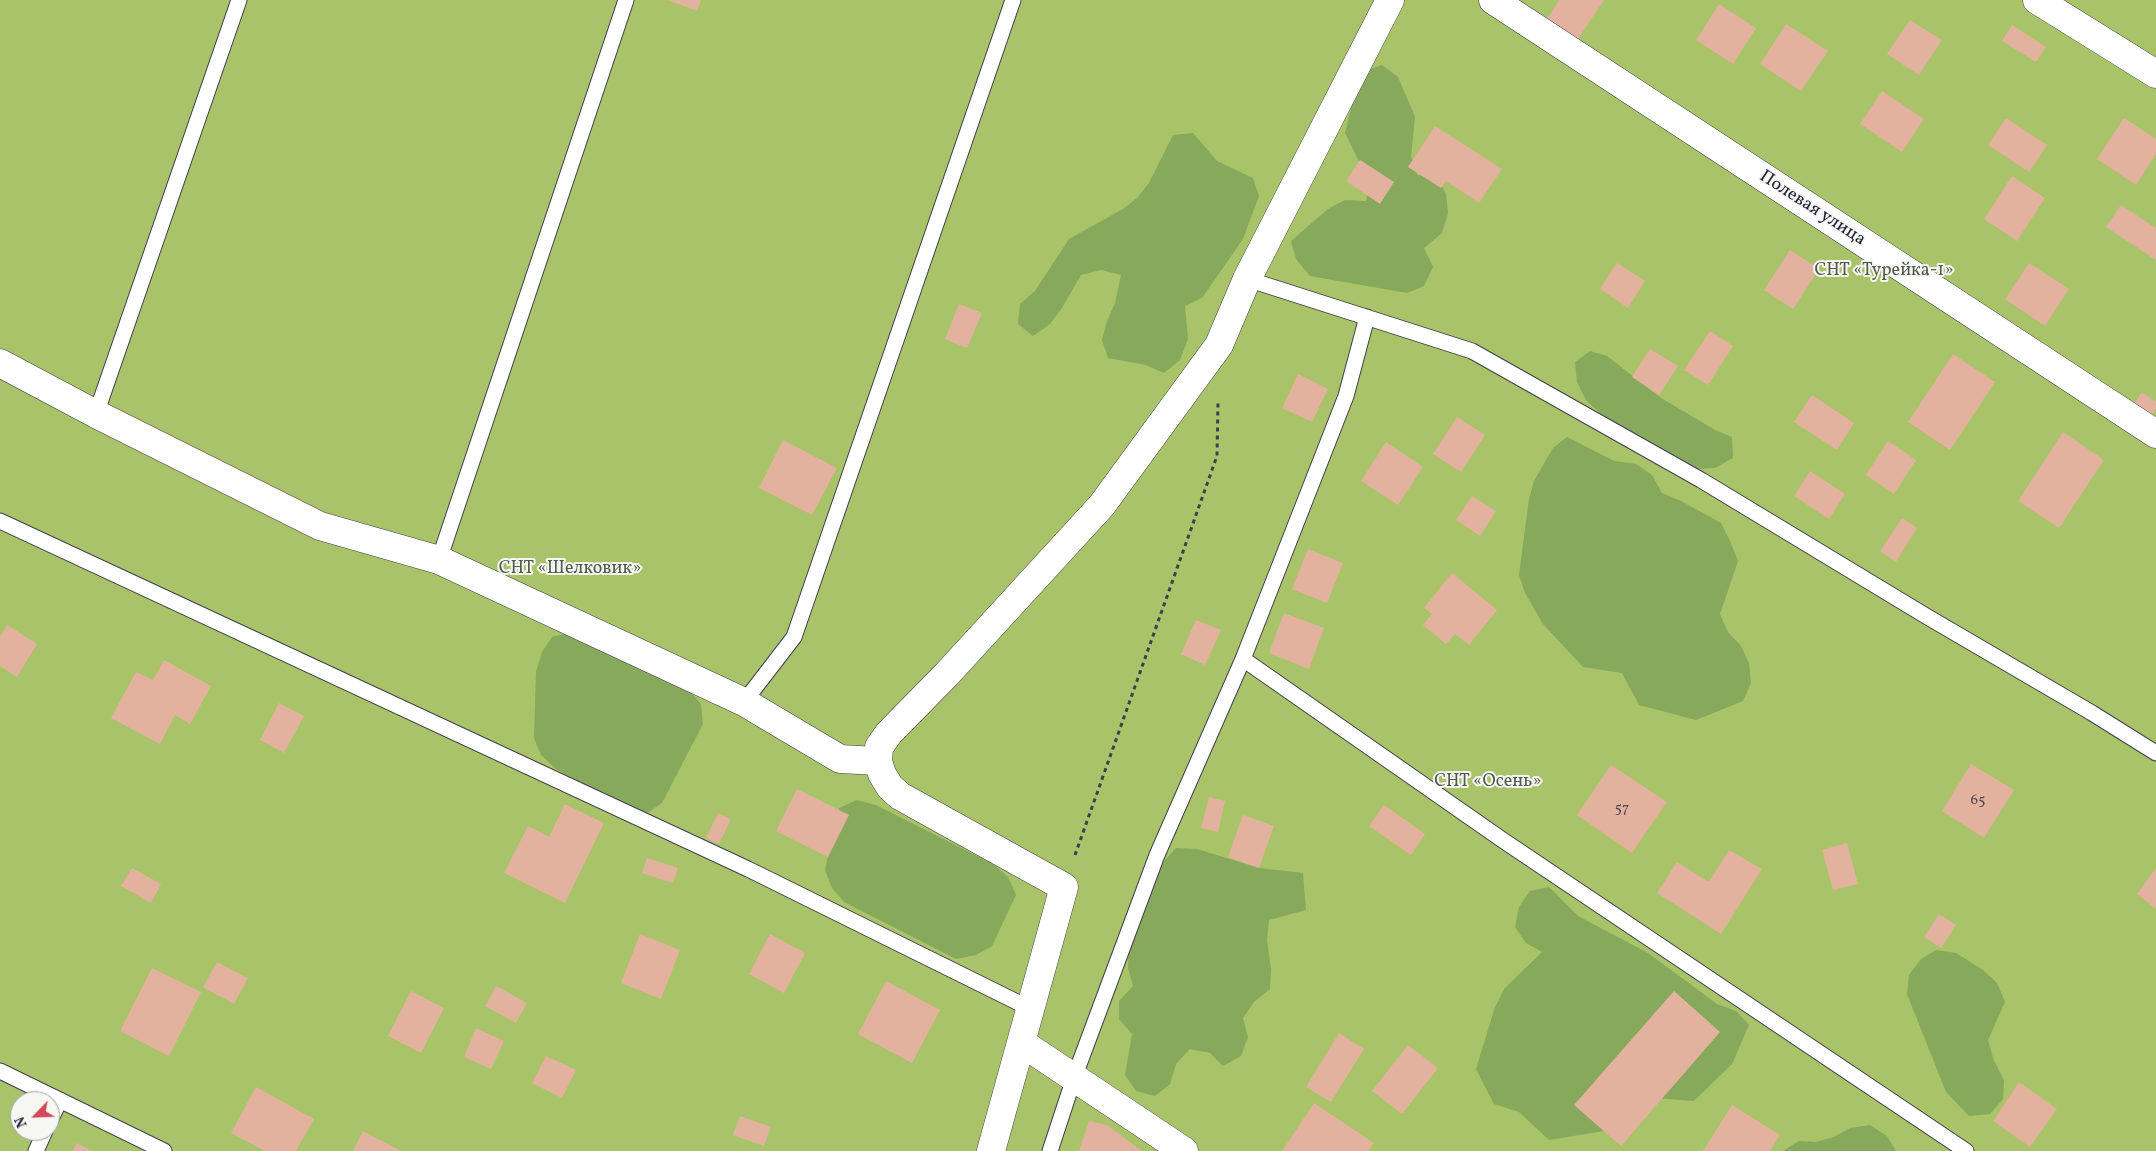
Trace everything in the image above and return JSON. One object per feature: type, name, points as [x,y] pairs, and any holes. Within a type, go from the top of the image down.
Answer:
[{"type":"street","points":[[991,1151],[1064,887],[900,796],[890,787],[882,774],[878,761],[880,746],[889,733],[947,674],[1102,505],[1219,345],[1247,279],[1390,0]]},
{"type":"street","name":"Полевая улица","points":[[1493,0],[2156,434]]},
{"type":"street","points":[[2037,0],[2156,74]]},
{"type":"street","points":[[0,363],[96,414],[320,526],[439,560],[744,702],[840,759],[878,761]]},
{"type":"street","points":[[1022,1043],[1184,1151]]},
{"type":"lane","points":[[96,414],[239,0]]},
{"type":"lane","points":[[439,560],[626,0]]},
{"type":"lane","points":[[744,702],[794,637],[1013,0]]},
{"type":"lane","points":[[1247,279],[1472,351],[1701,480],[1926,616],[2092,712],[2156,753]]},
{"type":"lane","points":[[1050,1151],[1074,1078],[1157,855],[1243,659],[1346,396],[1367,317]]},
{"type":"lane","points":[[0,521],[748,869],[1031,1009]]},
{"type":"lane","points":[[1243,659],[1504,841],[1966,1151]]},
{"type":"lane","points":[[0,1071],[41,1091]]},
{"type":"lane","points":[[60,1100],[164,1151]]},
{"type":"path","points":[[1064,887],[1217,456],[1218,400]]},
{"type":"green space","points":[[0,0],[2156,0],[2156,1151],[0,1151]]},
{"type":"green space","points":[[1382,65],[1398,77],[1415,117],[1411,156],[1417,175],[1437,177],[1446,194],[1448,213],[1442,233],[1424,248],[1433,267],[1424,286],[1407,293],[1310,276],[1296,259],[1291,241],[1328,209],[1345,200],[1366,201],[1370,184],[1345,133],[1356,89],[1364,71]]},
{"type":"green space","points":[[1193,133],[1217,161],[1253,178],[1259,196],[1243,239],[1202,298],[1185,306],[1188,339],[1180,360],[1164,373],[1146,365],[1108,358],[1102,340],[1107,321],[1115,303],[1121,275],[1101,270],[1081,275],[1062,308],[1050,324],[1033,336],[1018,324],[1020,304],[1035,291],[1069,239],[1123,209],[1137,198],[1149,183],[1173,135]]},
{"type":"green space","points":[[1590,351],[1607,356],[1661,398],[1715,430],[1732,437],[1733,458],[1715,468],[1694,469],[1601,414],[1586,400],[1577,382],[1575,362]]},
{"type":"green space","points":[[1567,437],[1614,461],[1636,464],[1652,475],[1662,493],[1721,523],[1738,561],[1720,614],[1728,632],[1741,646],[1749,663],[1751,683],[1743,701],[1696,720],[1639,705],[1622,673],[1583,667],[1543,624],[1525,593],[1519,575],[1529,499],[1534,481],[1553,448]]},
{"type":"green space","points":[[567,633],[687,688],[701,704],[703,724],[662,803],[647,813],[628,809],[556,769],[541,755],[534,738],[536,672],[542,652],[552,637]]},
{"type":"green space","points":[[857,800],[876,805],[993,864],[1008,877],[1016,895],[992,946],[976,955],[956,959],[844,902],[832,888],[825,870],[839,808]]},
{"type":"green space","points":[[1176,848],[1197,849],[1259,868],[1303,873],[1306,910],[1269,920],[1267,940],[1271,969],[1270,989],[1254,1002],[1243,1018],[1248,1037],[1241,1056],[1223,1066],[1210,1053],[1190,1049],[1176,1064],[1170,1084],[1155,1096],[1136,1091],[1125,1075],[1132,1034],[1119,1019],[1119,1001],[1133,986],[1128,968],[1129,931],[1156,870]]},
{"type":"green space","points":[[1549,887],[1578,916],[1648,953],[1717,1004],[1736,1011],[1749,1025],[1732,1064],[1694,1101],[1655,1098],[1604,1131],[1549,1140],[1519,1112],[1494,1104],[1476,1069],[1495,1007],[1505,988],[1542,952],[1526,943],[1515,927],[1519,907],[1530,891]]},
{"type":"green space","points":[[1936,950],[1956,953],[1983,970],[1997,983],[2005,1002],[1988,1040],[1994,1061],[2004,1080],[2003,1099],[1990,1114],[1969,1116],[1946,1092],[1907,994],[1909,975],[1921,959]]},
{"type":"green space","points":[[1870,1125],[1887,1136],[1896,1151],[1783,1151],[1799,1141],[1816,1142],[1834,1137],[1850,1128]]},
{"type":"building","points":[[667,0],[701,0],[697,11]]},
{"type":"building","points":[[1559,0],[1604,0],[1578,39],[1547,19]]},
{"type":"building","points":[[1719,4],[1756,28],[1733,64],[1696,40]]},
{"type":"building","points":[[1910,20],[1942,40],[1919,75],[1887,54]]},
{"type":"building","points":[[1786,24],[1828,51],[1801,91],[1760,64]]},
{"type":"building","points":[[2012,25],[2046,47],[2036,62],[2002,41]]},
{"type":"building","points":[[1882,91],[1924,119],[1902,152],[1860,124]]},
{"type":"building","points":[[2006,118],[2047,145],[2029,172],[1988,145]]},
{"type":"building","points":[[2124,118],[2156,139],[2156,154],[2136,185],[2097,159]]},
{"type":"building","points":[[1435,126],[1502,169],[1479,203],[1446,181],[1441,188],[1408,167]]},
{"type":"building","points":[[1360,160],[1394,182],[1380,204],[1346,181]]},
{"type":"building","points":[[2012,176],[2045,198],[2017,241],[1984,219]]},
{"type":"building","points":[[2121,205],[2156,228],[2156,260],[2106,227]]},
{"type":"building","points":[[1790,250],[1819,269],[1793,309],[1764,290]]},
{"type":"building","points":[[1617,263],[1645,281],[1628,308],[1600,289]]},
{"type":"building","points":[[2029,263],[2069,289],[2045,326],[2005,299]]},
{"type":"building","points":[[959,304],[982,313],[967,348],[945,339]]},
{"type":"building","points":[[1710,331],[1733,346],[1708,385],[1684,370]]},
{"type":"building","points":[[1650,349],[1678,366],[1659,395],[1632,377]]},
{"type":"building","points":[[1953,354],[1995,382],[1950,450],[1908,422]]},
{"type":"building","points":[[1298,374],[1328,389],[1312,422],[1282,408]]},
{"type":"building","points":[[2142,392],[2156,402],[2156,409],[2150,418],[2133,406]]},
{"type":"building","points":[[1812,395],[1854,423],[1837,450],[1794,422]]},
{"type":"building","points":[[1457,417],[1485,435],[1461,472],[1433,454]]},
{"type":"building","points":[[2063,432],[2104,460],[2059,528],[2018,501]]},
{"type":"building","points":[[783,440],[837,468],[812,515],[759,488]]},
{"type":"building","points":[[1888,441],[1916,460],[1894,494],[1866,475]]},
{"type":"building","points":[[1386,442],[1423,467],[1398,505],[1361,481]]},
{"type":"building","points":[[1810,471],[1845,494],[1829,519],[1794,496]]},
{"type":"building","points":[[1472,496],[1496,511],[1480,536],[1456,520]]},
{"type":"building","points":[[1902,518],[1917,528],[1896,562],[1880,551]]},
{"type":"building","points":[[1308,549],[1343,563],[1327,603],[1292,589]]},
{"type":"building","points":[[1452,573],[1497,610],[1469,645],[1455,634],[1446,644],[1423,625],[1432,614],[1424,608]]},
{"type":"building","points":[[1284,613],[1324,628],[1309,669],[1269,653]]},
{"type":"building","points":[[1196,620],[1221,630],[1205,665],[1181,654]]},
{"type":"building","points":[[7,625],[37,644],[17,677],[0,666],[0,637]]},
{"type":"building","points":[[164,660],[211,686],[190,724],[175,715],[160,744],[111,718],[136,672],[153,680]]},
{"type":"building","points":[[279,703],[304,716],[284,753],[260,740]]},
{"type":"building","points":[[1971,764],[2014,790],[1984,838],[1942,811]]},
{"type":"building","points":[[1611,765],[1667,802],[1632,853],[1577,815]]},
{"type":"building","points":[[797,789],[849,815],[828,857],[776,831]]},
{"type":"building","points":[[1209,797],[1225,801],[1218,832],[1201,828]]},
{"type":"building","points":[[565,804],[604,823],[565,903],[504,873],[528,826],[549,837]]},
{"type":"building","points":[[1384,805],[1425,834],[1411,855],[1369,826]]},
{"type":"building","points":[[718,813],[731,819],[719,844],[706,838]]},
{"type":"building","points":[[1243,815],[1274,826],[1259,868],[1228,857]]},
{"type":"building","points":[[1847,843],[1858,884],[1833,890],[1822,850]]},
{"type":"building","points":[[1729,850],[1762,869],[1721,934],[1657,893],[1677,862],[1709,882]]},
{"type":"building","points":[[647,858],[678,868],[673,883],[642,873]]},
{"type":"building","points":[[132,868],[161,884],[151,903],[121,886]]},
{"type":"building","points":[[2156,868],[2156,909],[2137,894]]},
{"type":"building","points":[[1939,914],[1956,925],[1941,948],[1924,937]]},
{"type":"building","points":[[640,934],[680,950],[661,999],[621,983]]},
{"type":"building","points":[[770,934],[805,953],[784,993],[749,974]]},
{"type":"building","points":[[217,962],[248,978],[234,1004],[203,987]]},
{"type":"building","points":[[152,968],[201,992],[169,1056],[120,1031]]},
{"type":"building","points":[[886,981],[940,1010],[912,1063],[858,1034]]},
{"type":"building","points":[[496,986],[527,1003],[516,1023],[485,1006]]},
{"type":"building","points":[[411,991],[444,1008],[421,1053],[388,1036]]},
{"type":"building","points":[[1674,991],[1720,1032],[1621,1146],[1574,1105]]},
{"type":"building","points":[[476,1028],[504,1041],[491,1069],[464,1057]]},
{"type":"building","points":[[1339,1033],[1364,1049],[1331,1102],[1306,1087]]},
{"type":"building","points":[[1408,1045],[1438,1068],[1402,1114],[1372,1091]]},
{"type":"building","points":[[546,1056],[576,1070],[562,1098],[532,1083]]},
{"type":"building","points":[[2019,1082],[2057,1109],[2030,1147],[1993,1121]]},
{"type":"building","points":[[256,1087],[314,1119],[296,1151],[265,1151],[231,1133]]},
{"type":"building","points":[[1314,1103],[1374,1143],[1368,1151],[1282,1151]]},
{"type":"building","points":[[1732,1105],[1780,1135],[1770,1151],[1703,1151]]},
{"type":"building","points":[[740,1116],[771,1127],[764,1146],[733,1135]]},
{"type":"building","points":[[1089,1121],[1107,1125],[1142,1151],[1079,1151]]},
{"type":"building","points":[[363,1131],[401,1151],[353,1151]]},
{"type":"building","points":[[77,1143],[92,1151],[72,1151]]},
{"type":"park label","name":"СНТ «Турейка-1»","points":[[1884,272]]},
{"type":"park label","name":"СНТ «Шелковик»","points":[[570,570]]},
{"type":"park label","name":"СНТ «Осень»","points":[[1488,783]]}]
